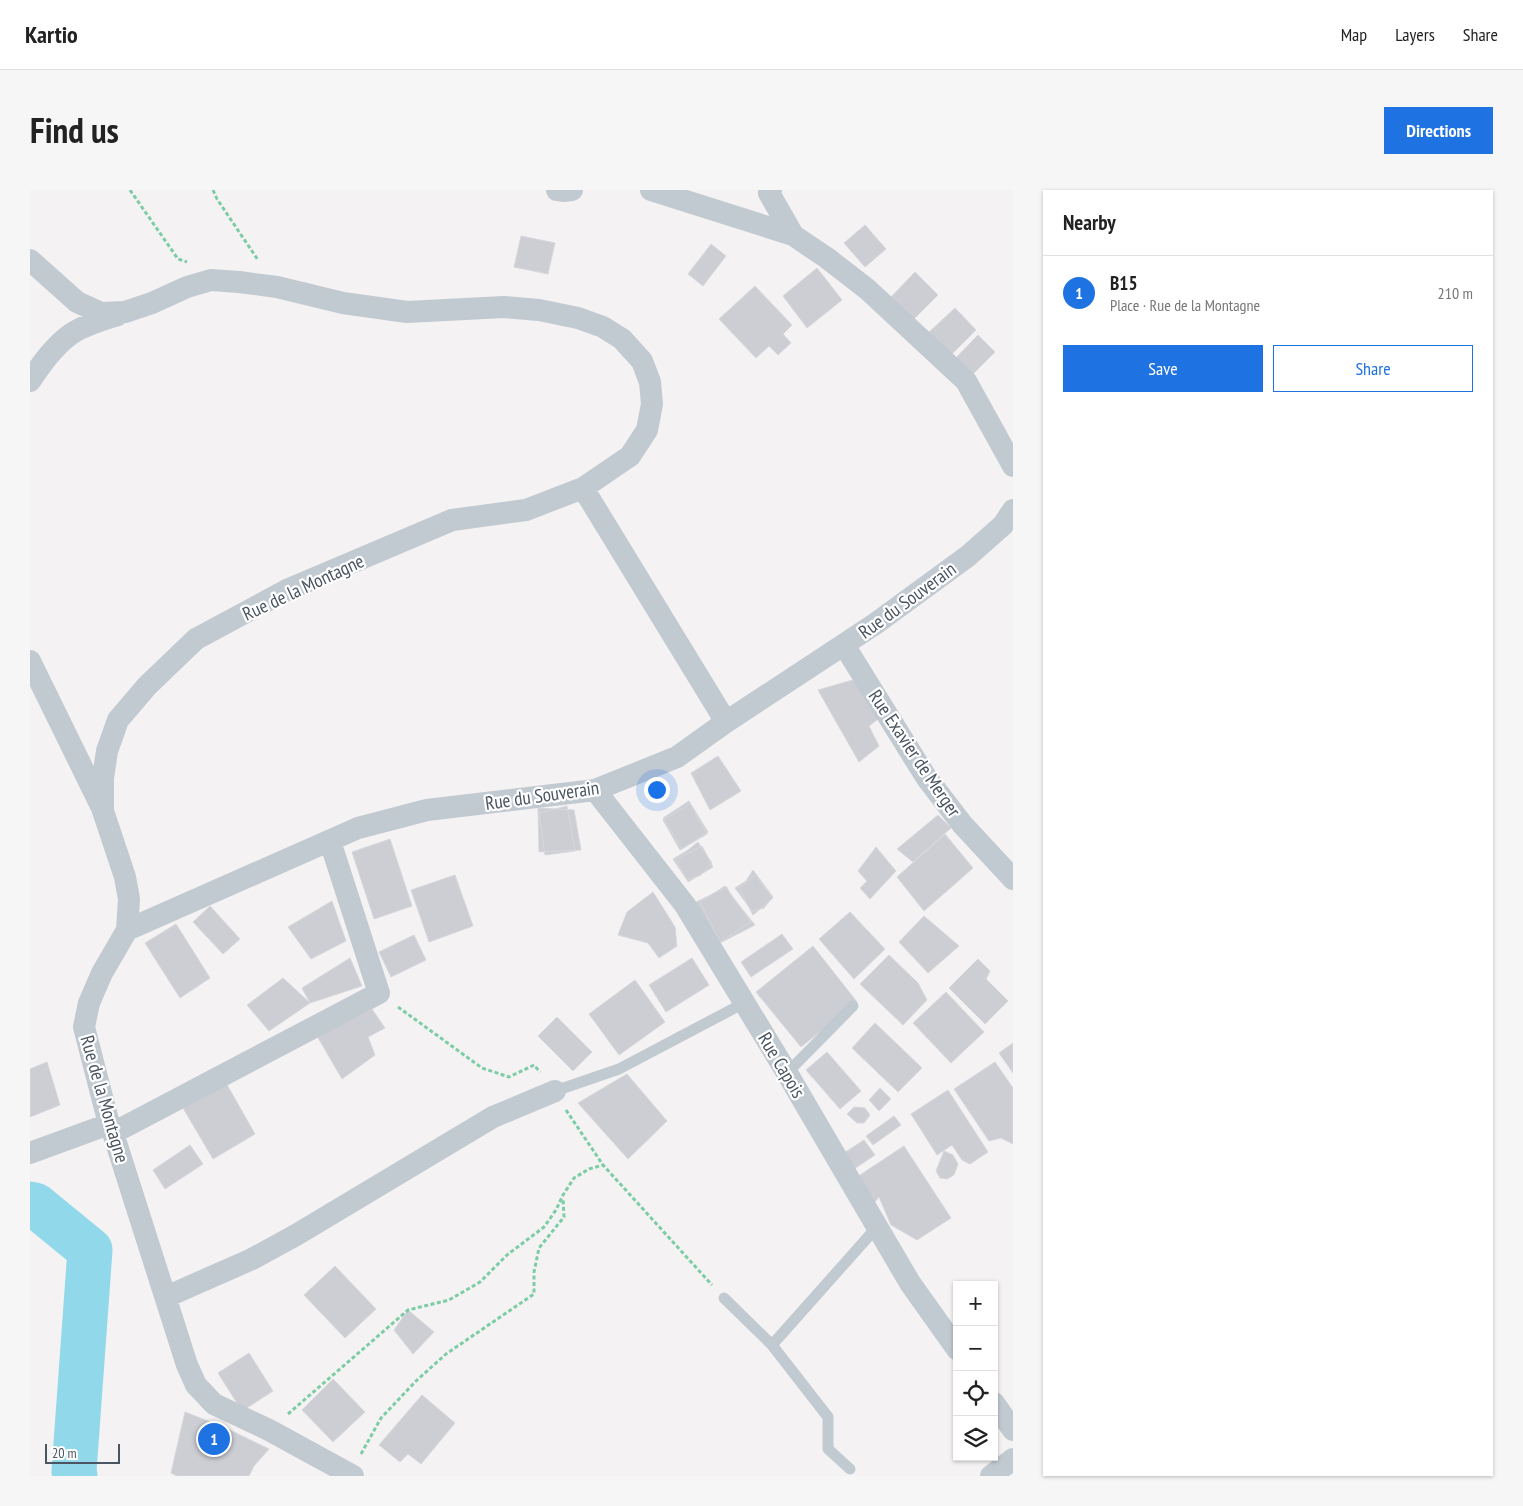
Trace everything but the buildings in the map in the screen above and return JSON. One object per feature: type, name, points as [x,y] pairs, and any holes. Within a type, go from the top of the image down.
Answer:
[{"type":"street","points":[[557,190],[572,190]]},
{"type":"street","points":[[651,190],[793,235],[827,258],[867,289],[966,381],[1013,466]]},
{"type":"street","points":[[771,190],[769,193],[793,235]]},
{"type":"street","name":"Rue de la Montagne","points":[[30,260],[77,302],[101,313],[126,312],[152,303],[187,287],[211,280],[277,287],[343,303],[407,312],[504,307],[539,310],[578,318],[602,327],[622,339],[642,361],[650,382],[652,404],[647,430],[630,456],[583,488],[526,510],[452,520],[287,590],[196,639],[147,686],[118,720],[107,752],[103,811],[126,884],[129,899],[127,930],[102,972],[89,1004],[84,1027],[111,1128],[187,1365],[196,1385],[214,1404],[269,1430],[352,1475]]},
{"type":"street","points":[[30,381],[53,350],[70,334],[126,312]]},
{"type":"street","points":[[583,488],[726,722]]},
{"type":"street","name":"Rue du Souverain","points":[[127,930],[358,828],[427,810],[595,790],[677,757],[726,722],[875,624],[968,556],[1003,525],[1013,510]]},
{"type":"street","name":"Rue Exavier de Merger","points":[[844,645],[926,777],[962,824],[1013,879]]},
{"type":"street","points":[[30,661],[103,811]]},
{"type":"street","name":"Rue Capois","points":[[595,790],[685,905],[787,1073],[910,1283],[953,1343]]},
{"type":"street","points":[[30,1153],[111,1128],[379,993],[330,841]]},
{"type":"street","points":[[166,1297],[252,1260],[493,1117],[555,1091]]},
{"type":"street","points":[[998,1409],[1013,1430]]},
{"type":"street","points":[[991,1476],[1013,1460]]},
{"type":"lane","points":[[555,1091],[619,1069],[744,1003]]},
{"type":"lane","points":[[787,1073],[853,1006]]},
{"type":"lane","points":[[772,1345],[877,1227]]},
{"type":"lane","points":[[724,1298],[772,1345],[828,1417],[828,1449],[850,1469]]},
{"type":"path","points":[[130,190],[178,260],[194,263],[211,280]]},
{"type":"path","points":[[213,190],[277,287]]},
{"type":"path","points":[[379,993],[482,1068],[509,1076],[534,1065],[555,1091],[603,1165],[724,1298]]},
{"type":"path","points":[[269,1430],[408,1310],[449,1300],[480,1282],[507,1255],[544,1227],[574,1178],[589,1169],[603,1165]]},
{"type":"path","points":[[352,1475],[381,1418],[417,1380],[446,1354],[534,1294],[534,1272],[539,1248],[564,1217],[563,1195]]},
{"type":"waterway","points":[[30,1204],[35,1205],[90,1250],[75,1476]]},
{"type":"place","name":"B15","points":[[214,1439]]}]
